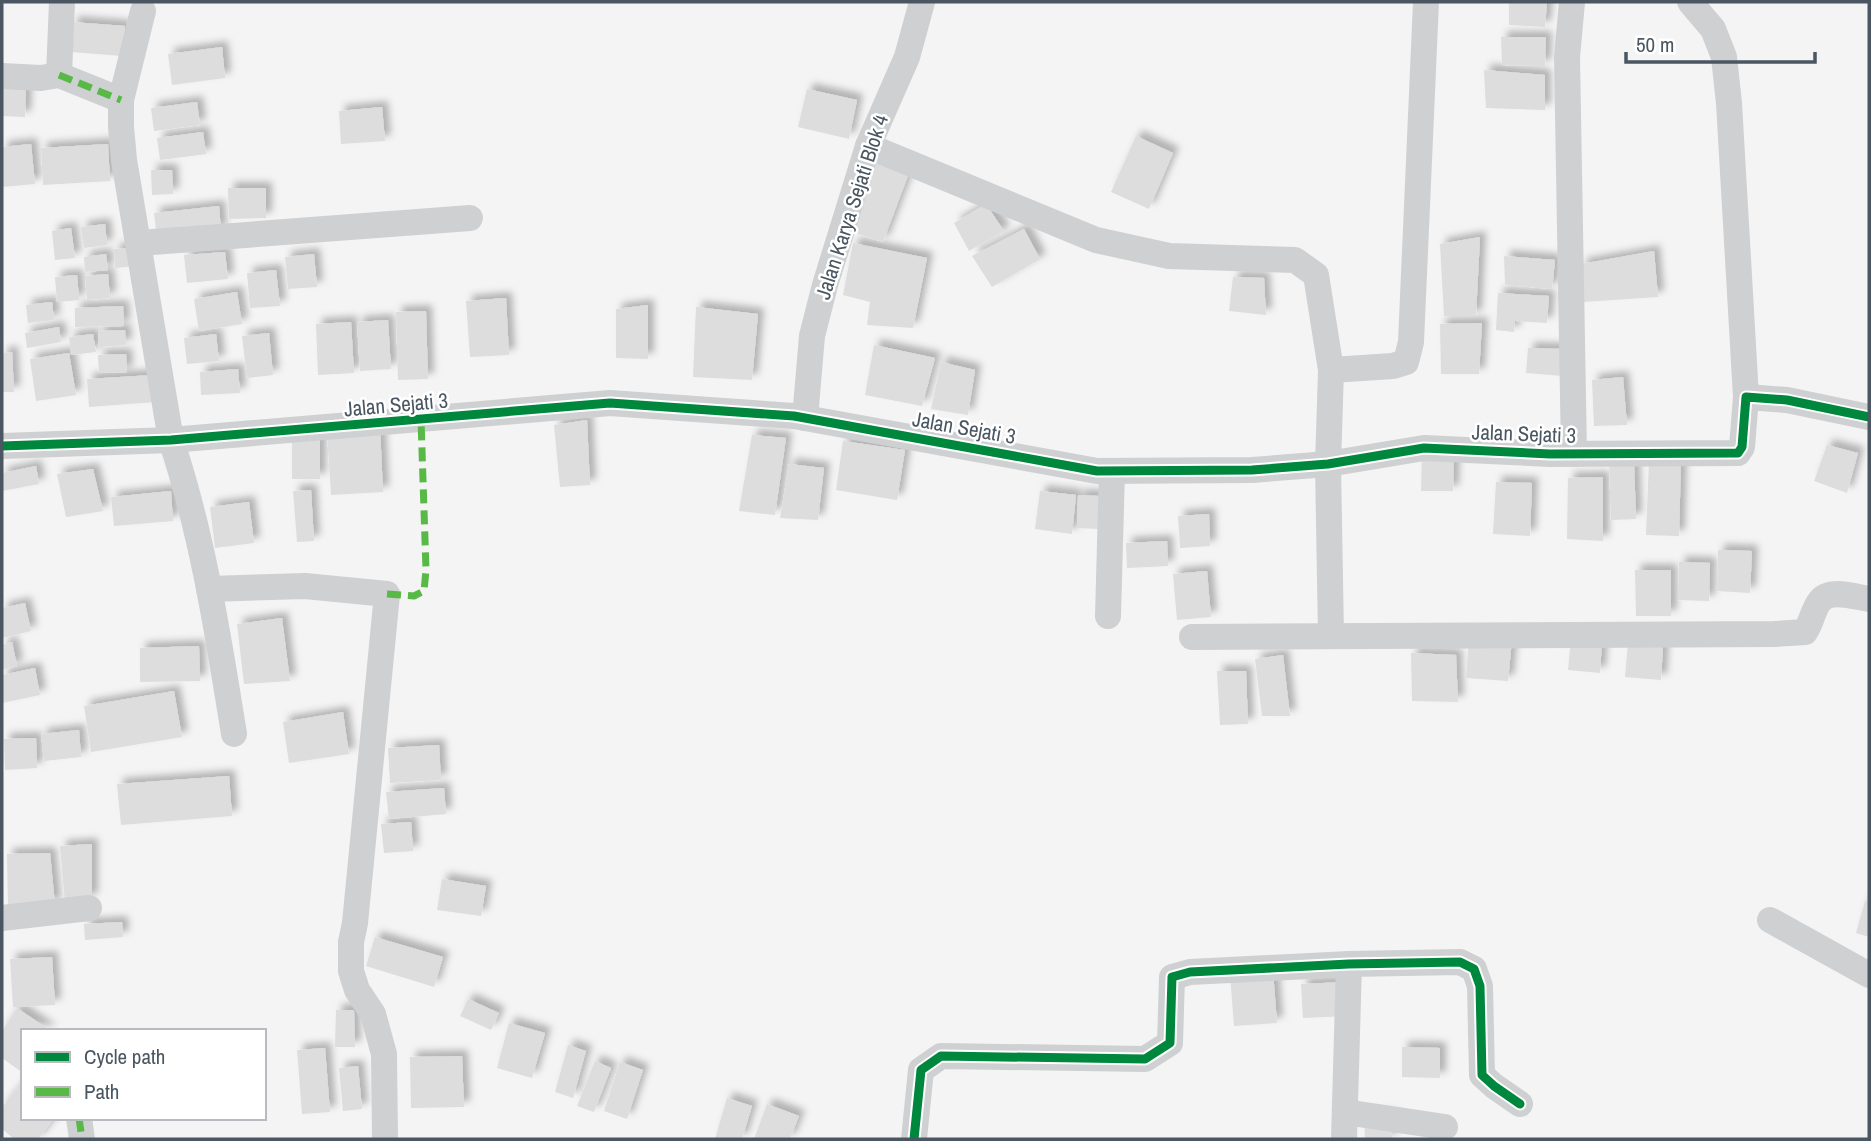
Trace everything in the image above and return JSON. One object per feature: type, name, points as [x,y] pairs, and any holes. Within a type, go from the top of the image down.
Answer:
[{"type":"street","points":[[59,75],[62,2]]},
{"type":"street","name":"Jalan Karya Sejati Blok 4","points":[[806,418],[812,336],[825,285],[868,146],[907,57],[922,2]]},
{"type":"street","points":[[1331,370],[1393,366],[1406,362],[1411,342],[1426,2]]},
{"type":"street","points":[[1572,2],[1567,57],[1574,454]]},
{"type":"street","points":[[1690,2],[1713,29],[1724,57],[1746,397],[1787,400],[1869,417]]},
{"type":"street","points":[[143,11],[121,100],[124,160],[171,440],[184,478],[209,589],[234,734]]},
{"type":"street","points":[[2,76],[41,78],[59,75],[121,100]]},
{"type":"street","points":[[868,146],[1096,240],[1169,256],[1295,261],[1316,275],[1331,370],[1328,464],[1331,636]]},
{"type":"street","points":[[138,243],[470,218]]},
{"type":"street","name":"Jalan Sejati 3","points":[[2,446],[171,440],[610,403],[806,418],[1097,471],[1252,470],[1328,464],[1424,448],[1574,454],[1738,453],[1742,447],[1746,397]]},
{"type":"street","points":[[1108,617],[1112,471]]},
{"type":"street","points":[[209,589],[305,586],[387,594],[358,898],[351,943],[351,971],[357,990],[373,1014],[384,1054],[385,1139]]},
{"type":"street","points":[[1192,638],[1704,632],[1775,634],[1805,632],[1812,623],[1820,600],[1831,594],[1869,599]]},
{"type":"street","points":[[2,918],[89,908]]},
{"type":"street","points":[[1770,920],[1869,975]]},
{"type":"street","points":[[914,1139],[921,1070],[941,1056],[1145,1059],[1170,1043],[1172,977],[1190,972],[1349,964],[1460,962],[1474,969],[1480,986],[1482,1075],[1520,1104]]},
{"type":"street","points":[[1344,1139],[1349,964]]},
{"type":"street","points":[[1345,1112],[1445,1127]]},
{"type":"street","points":[[79,1120],[82,1139]]},
{"type":"building","points":[[1509,2],[1547,2],[1545,27],[1509,25]]},
{"type":"building","points":[[72,22],[125,26],[122,56],[71,52]]},
{"type":"building","points":[[1501,37],[1546,37],[1545,66],[1502,65]]},
{"type":"building","points":[[222,47],[225,78],[172,85],[168,54]]},
{"type":"building","points":[[1484,70],[1545,75],[1545,110],[1486,108]]},
{"type":"building","points":[[2,89],[26,90],[25,117],[2,116]]},
{"type":"building","points":[[807,89],[857,100],[849,139],[798,127]]},
{"type":"building","points":[[197,102],[200,125],[154,131],[151,108]]},
{"type":"building","points":[[382,107],[385,141],[341,144],[339,111]]},
{"type":"building","points":[[203,132],[206,154],[160,160],[157,138]]},
{"type":"building","points":[[1136,136],[1173,153],[1149,209],[1111,192]]},
{"type":"building","points":[[31,144],[35,184],[2,187],[2,147]]},
{"type":"building","points":[[108,144],[110,181],[43,185],[41,148]]},
{"type":"building","points":[[874,161],[909,173],[883,242],[851,232]]},
{"type":"building","points":[[151,170],[172,170],[173,194],[152,195]]},
{"type":"building","points":[[228,188],[266,188],[266,218],[229,219]]},
{"type":"building","points":[[986,204],[1004,231],[969,251],[954,223]]},
{"type":"building","points":[[219,206],[221,231],[157,237],[154,213]]},
{"type":"building","points":[[105,224],[107,245],[84,248],[81,227]]},
{"type":"building","points":[[71,228],[75,258],[55,260],[52,231]]},
{"type":"building","points":[[1024,229],[1040,259],[992,287],[972,256]]},
{"type":"building","points":[[1480,237],[1476,316],[1444,316],[1440,244]]},
{"type":"building","points":[[853,243],[927,258],[913,328],[867,325],[870,302],[843,295]]},
{"type":"building","points":[[135,248],[136,266],[115,268],[114,249]]},
{"type":"building","points":[[1654,251],[1658,297],[1582,302],[1581,264]]},
{"type":"building","points":[[225,252],[228,279],[187,283],[184,255]]},
{"type":"building","points":[[106,254],[108,270],[85,272],[84,257]]},
{"type":"building","points":[[314,254],[317,287],[288,289],[285,257]]},
{"type":"building","points":[[1504,256],[1555,260],[1552,289],[1505,285]]},
{"type":"building","points":[[276,270],[280,306],[250,308],[247,273]]},
{"type":"building","points":[[108,274],[110,298],[87,300],[85,276]]},
{"type":"building","points":[[77,275],[79,300],[57,302],[55,277]]},
{"type":"building","points":[[1233,277],[1264,278],[1266,315],[1229,311]]},
{"type":"building","points":[[237,292],[242,324],[199,331],[194,299]]},
{"type":"building","points":[[1498,293],[1549,296],[1547,323],[1515,321],[1514,332],[1496,330]]},
{"type":"building","points":[[506,298],[509,355],[470,357],[466,301]]},
{"type":"building","points":[[52,302],[54,320],[28,323],[26,305]]},
{"type":"building","points":[[648,305],[648,359],[616,358],[616,309]]},
{"type":"building","points":[[123,306],[124,326],[75,327],[75,308]]},
{"type":"building","points":[[696,307],[758,314],[752,380],[693,377]]},
{"type":"building","points":[[426,311],[428,379],[398,380],[396,312]]},
{"type":"building","points":[[388,320],[391,369],[360,371],[357,322]]},
{"type":"building","points":[[351,322],[354,373],[318,375],[316,324]]},
{"type":"building","points":[[1482,323],[1479,374],[1441,374],[1440,324]]},
{"type":"building","points":[[59,327],[61,342],[27,348],[25,333]]},
{"type":"building","points":[[125,330],[126,345],[99,347],[98,331]]},
{"type":"building","points":[[269,333],[273,375],[247,378],[242,336]]},
{"type":"building","points":[[93,334],[96,352],[71,355],[69,337]]},
{"type":"building","points":[[216,334],[219,361],[187,364],[184,338]]},
{"type":"building","points":[[874,345],[935,358],[922,406],[865,395]]},
{"type":"building","points":[[1528,348],[1563,349],[1563,376],[1526,373]]},
{"type":"building","points":[[12,352],[14,392],[2,392],[2,353]]},
{"type":"building","points":[[69,353],[76,395],[36,401],[30,359]]},
{"type":"building","points":[[126,354],[127,372],[99,373],[98,355]]},
{"type":"building","points":[[941,362],[975,370],[968,415],[931,409]]},
{"type":"building","points":[[238,369],[240,393],[201,395],[200,372]]},
{"type":"building","points":[[153,375],[155,402],[89,407],[87,379]]},
{"type":"building","points":[[1623,377],[1627,425],[1594,426],[1592,380]]},
{"type":"building","points":[[587,420],[590,485],[560,487],[554,425]]},
{"type":"building","points":[[380,427],[383,492],[331,495],[327,431]]},
{"type":"building","points":[[752,435],[786,438],[775,515],[739,511]]},
{"type":"building","points":[[320,436],[320,479],[292,479],[292,437]]},
{"type":"building","points":[[843,441],[905,450],[897,500],[836,490]]},
{"type":"building","points":[[1827,445],[1858,453],[1847,493],[1814,481]]},
{"type":"building","points":[[1422,452],[1454,453],[1453,491],[1421,491]]},
{"type":"building","points":[[1634,460],[1636,519],[1611,520],[1609,461]]},
{"type":"building","points":[[1649,461],[1681,462],[1679,536],[1646,535]]},
{"type":"building","points":[[789,464],[824,468],[818,520],[780,518]]},
{"type":"building","points":[[36,466],[39,484],[2,491],[2,473]]},
{"type":"building","points":[[93,469],[103,511],[66,517],[57,474]]},
{"type":"building","points":[[1603,477],[1603,541],[1567,539],[1568,478]]},
{"type":"building","points":[[1496,482],[1532,483],[1530,536],[1493,534]]},
{"type":"building","points":[[311,490],[314,541],[297,542],[293,491]]},
{"type":"building","points":[[171,491],[173,521],[114,526],[111,497]]},
{"type":"building","points":[[1040,491],[1076,495],[1072,534],[1035,529]]},
{"type":"building","points":[[1078,495],[1099,496],[1098,529],[1077,528]]},
{"type":"building","points":[[249,502],[254,543],[215,548],[210,507]]},
{"type":"building","points":[[1209,514],[1210,546],[1180,548],[1178,516]]},
{"type":"building","points":[[1167,541],[1168,566],[1127,568],[1126,543]]},
{"type":"building","points":[[1718,550],[1752,551],[1750,593],[1717,591]]},
{"type":"building","points":[[1679,562],[1710,563],[1709,601],[1678,600]]},
{"type":"building","points":[[1635,570],[1671,570],[1671,616],[1636,616]]},
{"type":"building","points":[[1207,571],[1211,617],[1177,620],[1173,574]]},
{"type":"building","points":[[25,603],[31,631],[2,638],[2,608]]},
{"type":"building","points":[[282,618],[290,681],[244,684],[237,624]]},
{"type":"building","points":[[1571,638],[1602,641],[1600,673],[1568,670]]},
{"type":"building","points":[[1469,639],[1512,639],[1508,681],[1466,678]]},
{"type":"building","points":[[12,642],[17,666],[2,670],[2,645]]},
{"type":"building","points":[[1628,644],[1663,647],[1661,680],[1625,677]]},
{"type":"building","points":[[199,646],[200,681],[140,682],[140,648]]},
{"type":"building","points":[[1411,653],[1456,655],[1458,702],[1412,701]]},
{"type":"building","points":[[1283,655],[1290,716],[1262,716],[1255,659]]},
{"type":"building","points":[[35,668],[40,695],[2,703],[2,675]]},
{"type":"building","points":[[1217,671],[1246,671],[1248,724],[1220,725]]},
{"type":"building","points":[[174,691],[182,737],[91,752],[84,706]]},
{"type":"building","points":[[343,712],[349,754],[289,763],[283,722]]},
{"type":"building","points":[[79,730],[81,757],[44,761],[41,734]]},
{"type":"building","points":[[36,738],[37,768],[5,770],[4,739]]},
{"type":"building","points":[[439,745],[441,780],[390,783],[388,748]]},
{"type":"building","points":[[229,776],[232,816],[121,825],[117,784]]},
{"type":"building","points":[[444,788],[446,814],[389,819],[386,792]]},
{"type":"building","points":[[411,822],[413,851],[384,853],[381,824]]},
{"type":"building","points":[[92,844],[92,899],[65,903],[60,846]]},
{"type":"building","points":[[50,853],[55,905],[8,908],[7,854]]},
{"type":"building","points":[[442,879],[486,886],[481,916],[437,910]]},
{"type":"building","points":[[1865,901],[1869,902],[1869,937],[1856,933]]},
{"type":"building","points":[[122,922],[123,937],[85,940],[84,924]]},
{"type":"building","points":[[375,937],[443,957],[434,987],[366,966]]},
{"type":"building","points":[[52,957],[55,1005],[13,1007],[10,959]]},
{"type":"building","points":[[1273,971],[1277,1023],[1234,1026],[1230,974]]},
{"type":"building","points":[[1345,982],[1347,1016],[1303,1018],[1301,984]]},
{"type":"building","points":[[468,999],[499,1013],[491,1030],[460,1016]]},
{"type":"building","points":[[17,1008],[48,1029],[21,1029],[21,1072],[2,1058],[2,1031]]},
{"type":"building","points":[[336,1010],[354,1010],[355,1047],[335,1047]]},
{"type":"building","points":[[509,1023],[545,1033],[532,1078],[497,1068]]},
{"type":"building","points":[[568,1045],[586,1051],[573,1098],[555,1092]]},
{"type":"building","points":[[1402,1047],[1440,1048],[1440,1078],[1402,1077]]},
{"type":"building","points":[[325,1048],[330,1112],[302,1114],[297,1050]]},
{"type":"building","points":[[462,1056],[464,1107],[411,1108],[410,1057]]},
{"type":"building","points":[[595,1061],[611,1068],[594,1112],[577,1106]]},
{"type":"building","points":[[620,1062],[643,1070],[627,1119],[604,1111]]},
{"type":"building","points":[[358,1066],[362,1109],[343,1111],[339,1068]]},
{"type":"building","points":[[21,1083],[21,1120],[52,1120],[38,1139],[14,1139],[2,1129],[2,1107]]},
{"type":"building","points":[[727,1098],[752,1106],[742,1139],[715,1139]]},
{"type":"building","points":[[767,1104],[799,1116],[790,1139],[754,1139]]},
{"type":"building","points":[[1391,1116],[1392,1139],[1365,1139],[1364,1117]]},
{"type":"marked path","points":[[59,75],[121,100]]},
{"type":"marked path","points":[[387,594],[414,596],[424,591],[426,570],[421,420]]},
{"type":"marked path","points":[[79,1120],[82,1139]]},
{"type":"cycle path","points":[[2,446],[171,440],[610,403],[794,416],[1097,471],[1252,470],[1328,464],[1424,448],[1550,454],[1738,453],[1742,447],[1746,397],[1787,400],[1869,417]]},
{"type":"cycle path","points":[[914,1139],[921,1070],[941,1056],[1145,1059],[1170,1043],[1172,977],[1190,972],[1349,964],[1460,962],[1474,969],[1480,986],[1482,1075],[1520,1104]]}]
